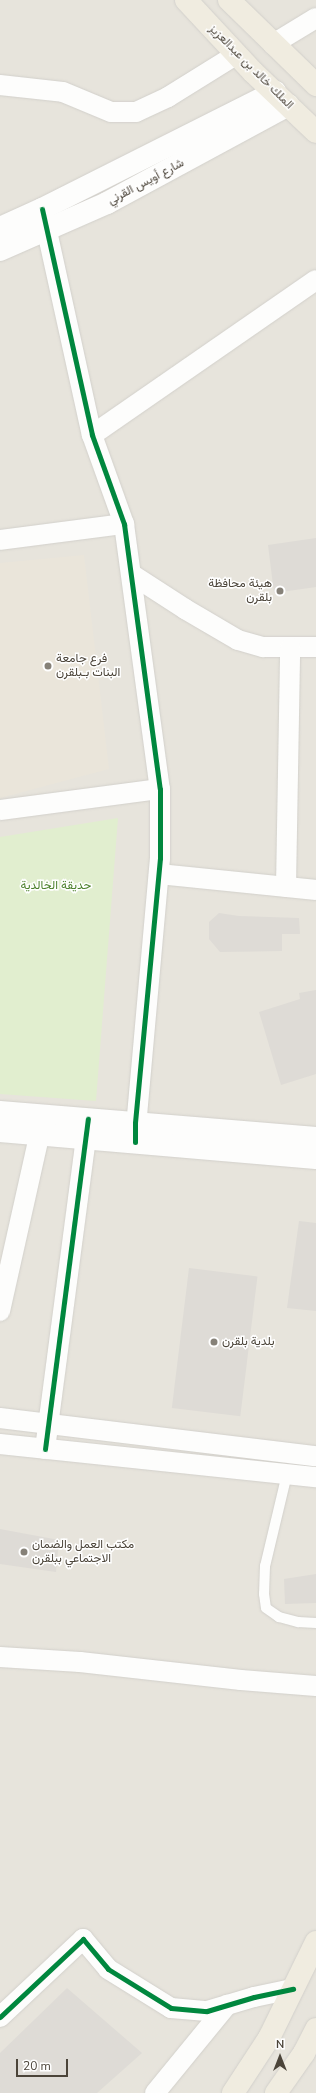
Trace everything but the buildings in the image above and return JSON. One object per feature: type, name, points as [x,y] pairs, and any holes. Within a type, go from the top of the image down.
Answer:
[{"type":"highway","name":"الملك خالد بن عبدالعزيز","points":[[186,0],[281,99],[316,132]]},
{"type":"highway","points":[[229,0],[316,85]]},
{"type":"highway","points":[[234,2093],[269,2038],[316,1942]]},
{"type":"highway","points":[[276,2093],[304,2053],[316,2029]]},
{"type":"street","points":[[273,44],[316,18]]},
{"type":"street","points":[[0,85],[63,92],[111,112],[136,112],[168,97],[237,54]]},
{"type":"street","name":"شارع أويس القرني","points":[[0,250],[45,219],[281,99]]},
{"type":"street","points":[[45,219],[92,434],[124,524],[160,789],[158,874],[135,1133]]},
{"type":"street","name":"شارع أويس القرني","points":[[0,228],[45,219]]},
{"type":"street","points":[[92,434],[316,280]]},
{"type":"street","points":[[0,540],[124,524]]},
{"type":"street","points":[[131,574],[238,640],[263,647],[316,647]]},
{"type":"street","points":[[286,887],[290,648]]},
{"type":"street","points":[[0,810],[160,789]]},
{"type":"street","points":[[158,874],[316,890]]},
{"type":"street","points":[[0,1112],[42,1125],[135,1133],[316,1158]]},
{"type":"street","points":[[0,1131],[42,1125]]},
{"type":"street","points":[[0,1311],[42,1125]]},
{"type":"street","points":[[45,1449],[87,1129]]},
{"type":"street","points":[[135,1133],[316,1138]]},
{"type":"street","points":[[0,1418],[316,1456]]},
{"type":"street","points":[[0,1444],[316,1477]]},
{"type":"street","points":[[0,1657],[80,1662],[241,1680],[316,1686]]},
{"type":"street","points":[[0,2017],[83,1939],[108,1969],[171,2008],[207,2011],[254,1997],[293,1989]]},
{"type":"street","points":[[155,2093],[227,2005]]},
{"type":"lane","points":[[287,1474],[265,1566],[264,1594],[266,1608],[279,1617],[298,1622],[316,1623]]},
{"type":"shaded area","points":[[0,0],[316,0],[316,2093],[0,2093]]},
{"type":"shaded area","name":"فرع جامعة البنات بـبلقرن","points":[[84,555],[109,769],[0,798],[0,563]]},
{"type":"green space","name":"حديقة الخالدية","points":[[118,818],[96,1101],[0,1094],[0,837]]},
{"type":"cycle path","points":[[42,209],[92,435],[124,524],[160,789],[160,858],[135,1123],[135,1142]]},
{"type":"cycle path","points":[[45,1449],[88,1119]]},
{"type":"cycle path","points":[[0,2017],[83,1939],[108,1969],[171,2008],[207,2011],[254,1997],[293,1989]]},
{"type":"place","name":"هيئة محافظة بلقرن","points":[[280,591]]},
{"type":"place","name":"فرع جامعة البنات بـبلقرن","points":[[48,666]]},
{"type":"place","name":"بلدية بلقرن","points":[[214,1342]]},
{"type":"place","name":"مكتب العمل والضمان الاجتماعي ببلقرن","points":[[24,1552]]}]
